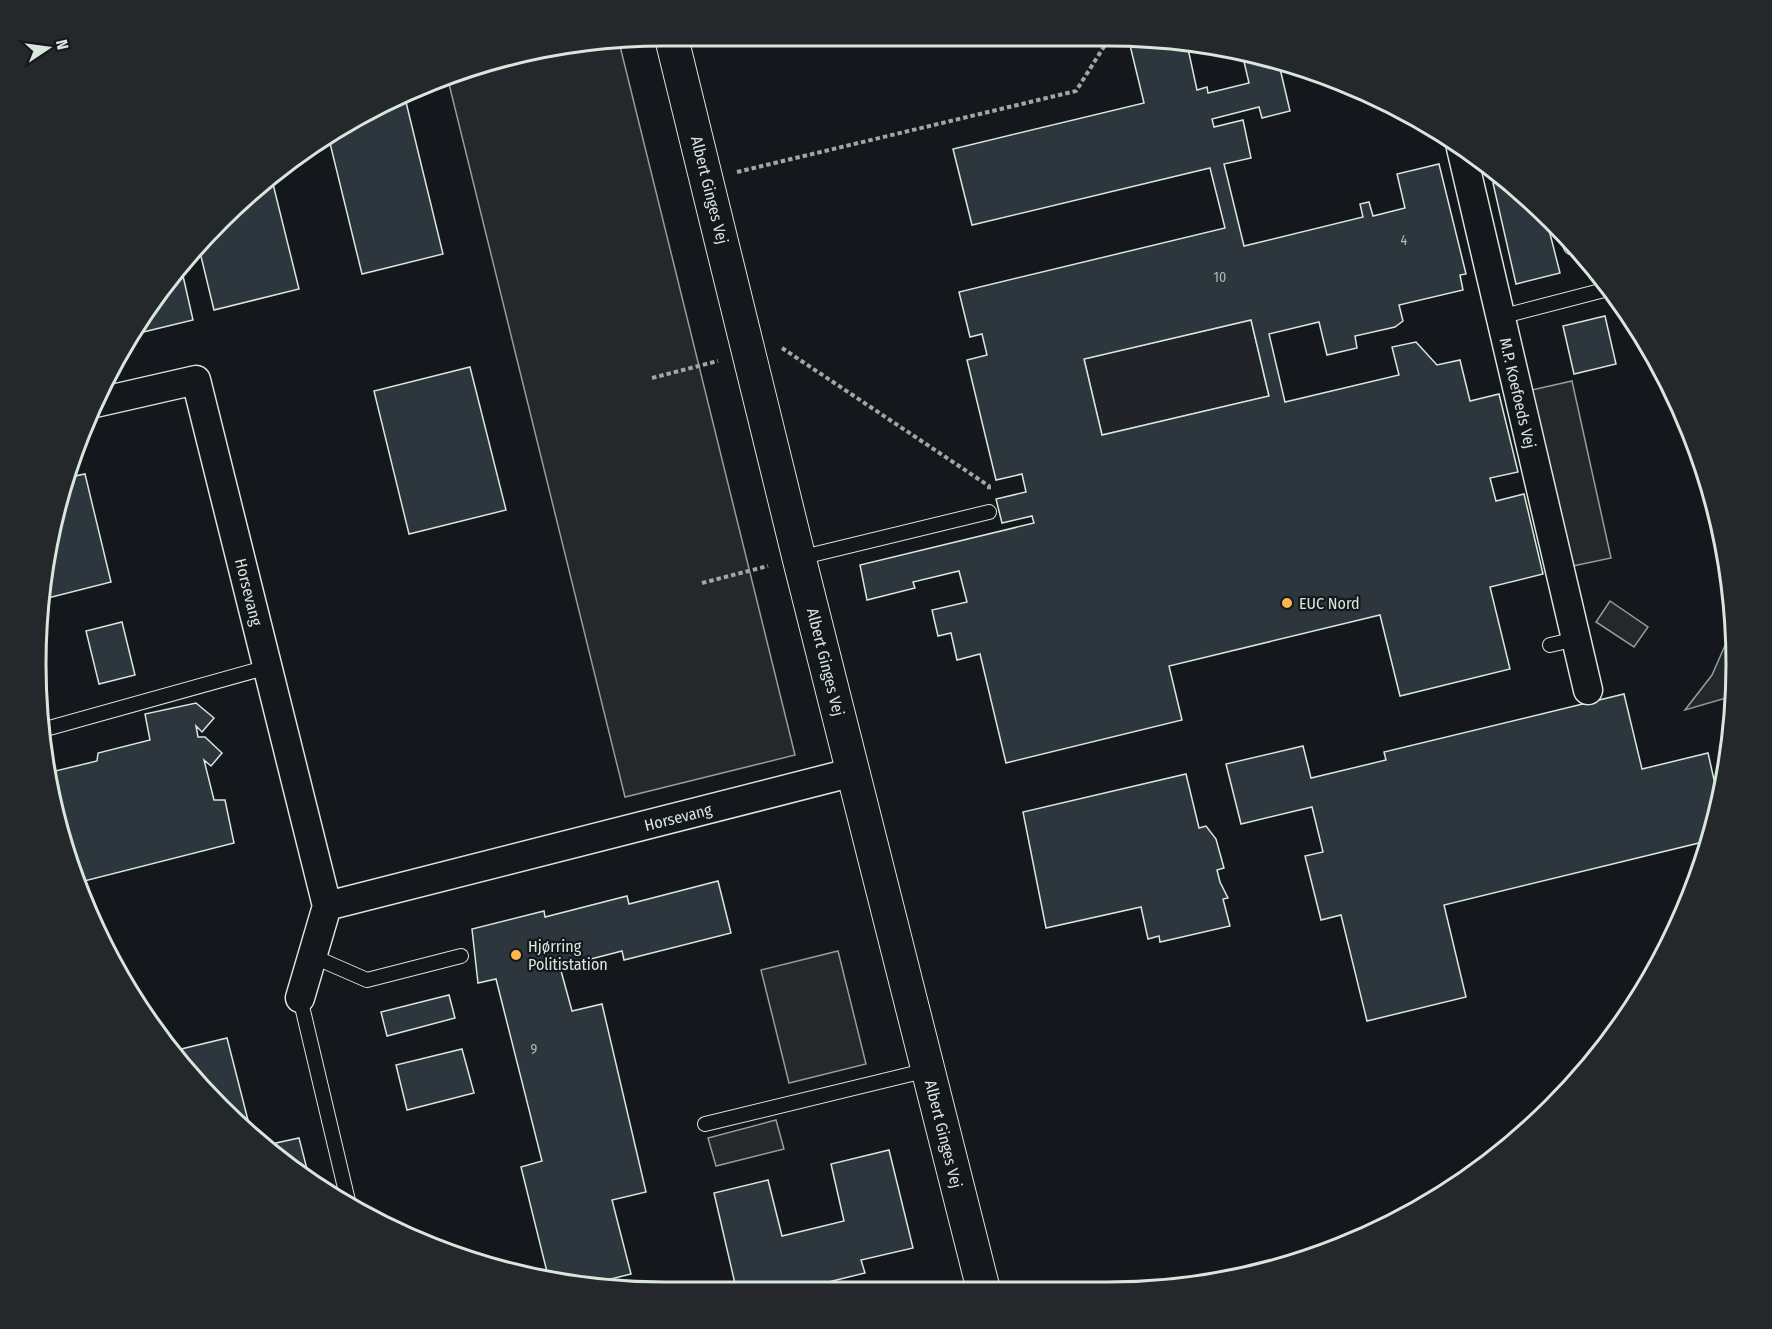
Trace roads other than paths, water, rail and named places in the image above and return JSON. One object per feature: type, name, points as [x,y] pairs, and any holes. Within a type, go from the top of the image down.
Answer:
[{"type":"street","name":"Albert Ginges Vej","points":[[674,46],[981,1282]]},
{"type":"street","name":"M.P. Koefoeds Vej","points":[[1464,160],[1500,317],[1563,642],[1588,690]]},
{"type":"street","name":"Horsevang","points":[[106,401],[196,380],[327,906],[854,772]]},
{"type":"street","points":[[300,998],[327,906]]},
{"type":"lane","points":[[1500,317],[1600,291]]},
{"type":"lane","points":[[800,558],[988,512]]},
{"type":"lane","points":[[50,728],[268,667]]},
{"type":"lane","points":[[312,956],[367,980],[461,956]]},
{"type":"lane","points":[[300,998],[347,1195]]},
{"type":"lane","points":[[705,1124],[928,1070]]},
{"type":"place","name":"EUC Nord","points":[[1287,603]]},
{"type":"place","name":"Hjørring Politistation","points":[[516,955]]}]
